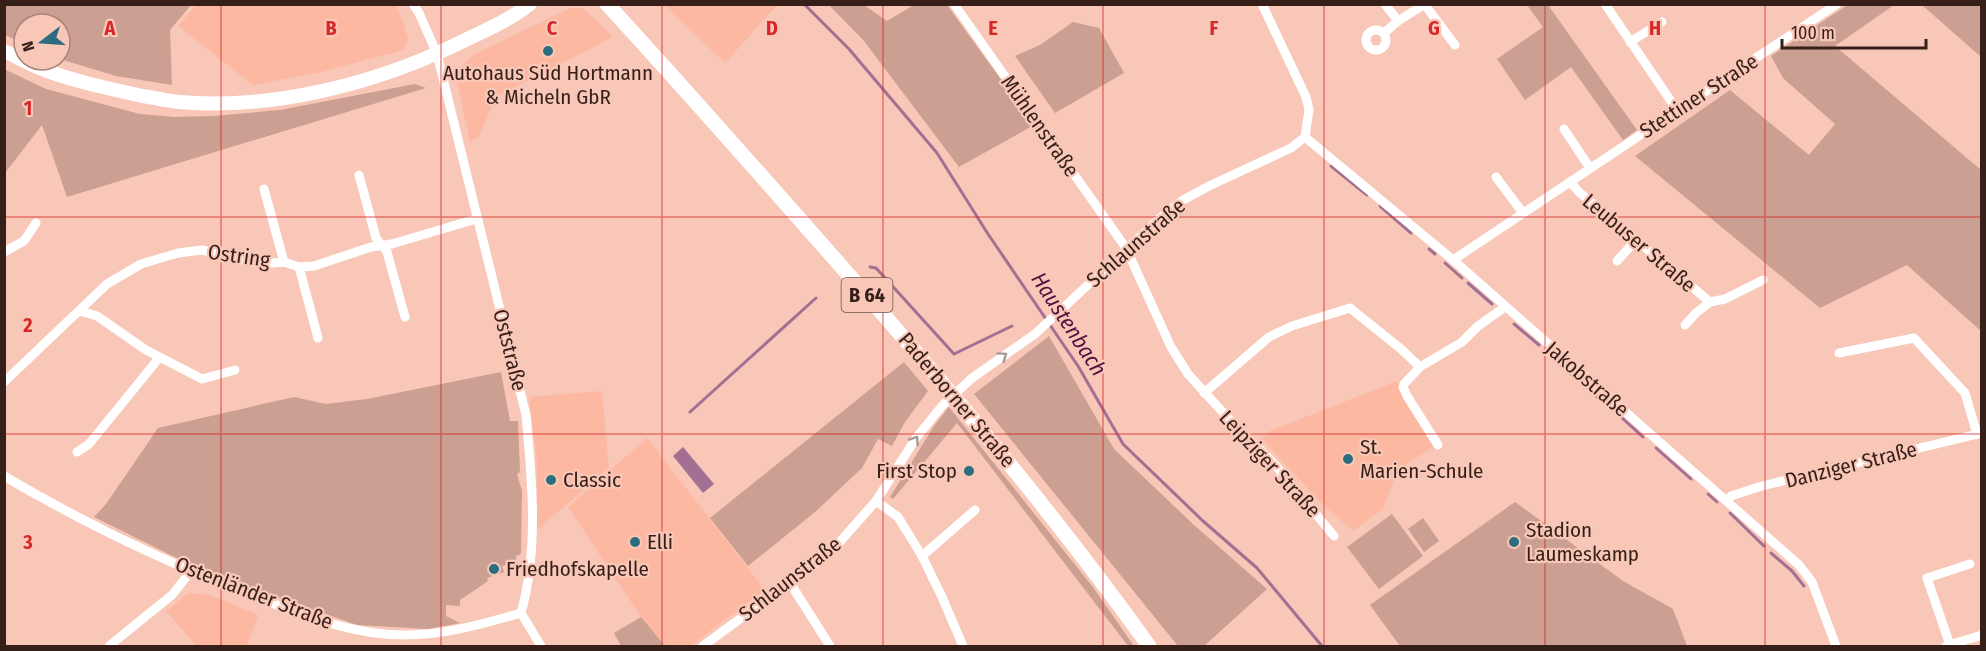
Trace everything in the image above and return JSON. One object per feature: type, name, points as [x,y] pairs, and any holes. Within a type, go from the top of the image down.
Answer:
[{"type":"main road","name":"Paderborner Straße","points":[[607,4],[962,405],[1036,496],[1149,646]]},
{"type":"main road","points":[[4,51],[38,68],[113,90],[177,102],[217,104],[279,100],[402,68],[437,54],[526,6]]},
{"type":"street","name":"Oststraße","points":[[413,4],[437,54],[526,415],[532,473],[532,509],[527,591],[521,613]]},
{"type":"street","name":"Mühlenstraße","points":[[954,4],[1126,248]]},
{"type":"street","points":[[1262,4],[1306,97],[1309,110],[1305,137]]},
{"type":"street","points":[[1385,4],[1398,21]]},
{"type":"street","points":[[1384,33],[1425,4],[1455,45]]},
{"type":"street","points":[[1605,4],[1677,110]]},
{"type":"street","name":"Stettiner Straße","points":[[1454,260],[1837,4]]},
{"type":"street","points":[[1630,42],[1662,22]]},
{"type":"street","points":[[1564,129],[1590,168]]},
{"type":"street","name":"Schlaunstraße","points":[[703,646],[790,583],[838,544],[876,501],[916,438],[933,416],[972,378],[1040,329],[1126,248],[1183,200],[1291,148],[1305,137]]},
{"type":"street","name":"Jakobstraße","points":[[1305,137],[1454,260],[1799,565],[1812,582],[1836,646]]},
{"type":"street","points":[[359,175],[376,238],[387,252],[405,317]]},
{"type":"street","points":[[1496,177],[1523,213]]},
{"type":"street","name":"Leubuser Straße","points":[[1570,182],[1710,302]]},
{"type":"street","points":[[264,189],[284,262]]},
{"type":"street","name":"Ostring","points":[[4,382],[107,284],[141,264],[178,253],[202,250],[261,264],[284,262],[299,267],[314,266],[476,219]]},
{"type":"street","points":[[4,252],[24,241],[36,223]]},
{"type":"street","points":[[1617,261],[1636,240]]},
{"type":"street","name":"Leipziger Straße","points":[[1126,248],[1171,347],[1204,393],[1276,466],[1334,536]]},
{"type":"street","points":[[299,267],[318,338]]},
{"type":"street","name":"Leubuser Straße","points":[[1685,325],[1710,302],[1725,299],[1763,280]]},
{"type":"street","points":[[1438,445],[1403,387],[1404,384],[1420,367],[1462,342],[1478,326],[1505,307]]},
{"type":"street","name":"Leipziger Straße","points":[[1204,393],[1269,337],[1292,326],[1350,308],[1420,367]]},
{"type":"street","points":[[80,311],[97,316],[159,358],[202,379],[235,370]]},
{"type":"street","name":"Danziger Straße","points":[[1727,501],[1731,496],[1762,486],[1979,434],[1965,393],[1914,339],[1839,352]]},
{"type":"street","points":[[77,452],[89,444],[159,358]]},
{"type":"street","name":"Ostenländer Straße","points":[[4,476],[191,571],[322,621],[376,633],[403,635],[433,633],[521,613]]},
{"type":"street","points":[[876,501],[898,517],[922,556],[963,646]]},
{"type":"street","points":[[922,556],[975,510]]},
{"type":"street","points":[[1970,564],[1927,578],[1947,646],[1982,635]]},
{"type":"street","points":[[109,646],[172,595],[191,571]]},
{"type":"street","points":[[790,583],[830,646]]},
{"type":"street","points":[[521,613],[542,646]]},
{"type":"shaded area","points":[[5,4],[191,5],[170,30],[172,85],[116,76],[72,63],[72,12],[12,12],[12,38],[5,35]]},
{"type":"shaded area","points":[[1849,4],[1894,5],[1835,46],[1981,170],[1981,331],[1907,265],[1820,308],[1635,156],[1730,90],[1809,155],[1835,124],[1783,78],[1771,56]]},
{"type":"shaded area","points":[[196,5],[395,5],[403,20],[408,39],[404,50],[317,73],[253,85],[178,26]]},
{"type":"shaded area","points":[[664,5],[777,5],[725,63]]},
{"type":"shaded area","points":[[829,5],[864,5],[887,21],[914,5],[947,5],[1034,125],[959,167],[864,41]]},
{"type":"shaded area","points":[[1527,5],[1548,5],[1637,130],[1623,140],[1571,67],[1525,100],[1497,59],[1543,27]]},
{"type":"shaded area","points":[[1922,5],[1981,5],[1981,57]]},
{"type":"shaded area","points":[[570,8],[583,8],[613,37],[496,97],[479,136],[470,142],[456,79],[460,68],[475,54]]},
{"type":"shaded area","points":[[1073,22],[1099,28],[1124,73],[1055,113],[1015,56],[1040,45]]},
{"type":"shaded area","points":[[4,69],[46,89],[140,114],[175,117],[280,110],[415,84],[426,88],[67,197],[42,125],[5,173]]},
{"type":"shaded area","points":[[1049,336],[1114,449],[1194,525],[1267,589],[1204,646],[1178,646],[974,394]]},
{"type":"shaded area","points":[[904,362],[928,391],[905,422],[892,446],[878,439],[862,468],[815,512],[748,566],[710,518]]},
{"type":"shaded area","points":[[501,372],[510,421],[518,421],[520,472],[517,474],[522,491],[521,554],[516,556],[516,562],[502,566],[504,572],[487,578],[488,581],[460,600],[460,606],[446,605],[446,616],[460,623],[428,629],[357,625],[201,570],[94,517],[106,504],[158,428],[294,397],[326,404],[367,399]]},
{"type":"shaded area","name":"St. Marien-Schule","points":[[1397,381],[1434,446],[1397,471],[1383,509],[1353,531],[1316,498],[1262,439],[1270,431]]},
{"type":"shaded area","points":[[602,391],[609,468],[537,530],[537,463],[529,397]]},
{"type":"shaded area","points":[[949,407],[1092,586],[1134,646],[1128,646],[957,423],[893,499],[890,497],[934,426]]},
{"type":"shaded area","points":[[647,438],[765,590],[690,646],[665,646],[641,617],[568,507]]},
{"type":"shaded area","points":[[683,447],[714,484],[703,493],[673,456]]},
{"type":"shaded area","name":"Stadion Laumeskamp","points":[[1515,502],[1623,581],[1673,609],[1687,646],[1400,646],[1370,605]]},
{"type":"shaded area","points":[[1392,514],[1423,556],[1379,589],[1347,547]]},
{"type":"shaded area","points":[[1423,518],[1439,541],[1424,552],[1408,529]]},
{"type":"shaded area","points":[[189,593],[210,595],[258,615],[247,646],[197,646],[166,611]]},
{"type":"shaded area","points":[[641,617],[665,646],[621,646],[614,633]]},
{"type":"waterway","name":"Haustenbach","points":[[804,4],[849,49],[937,153],[988,234],[1078,366],[1123,444],[1203,521],[1257,568],[1322,646]]},
{"type":"waterway","points":[[1331,166],[1367,195]]},
{"type":"waterway","points":[[1380,206],[1411,233]]},
{"type":"waterway","points":[[1429,249],[1435,254]]},
{"type":"waterway","points":[[1445,263],[1462,278]]},
{"type":"waterway","points":[[870,267],[876,268],[954,354],[1012,326]]},
{"type":"waterway","points":[[1468,283],[1492,304]]},
{"type":"waterway","points":[[690,412],[816,298]]},
{"type":"waterway","points":[[1514,324],[1539,345]]},
{"type":"waterway","points":[[1566,370],[1576,378]]},
{"type":"waterway","points":[[1588,389],[1612,410]]},
{"type":"waterway","points":[[1622,418],[1643,437]]},
{"type":"waterway","points":[[1656,448],[1691,479]]},
{"type":"waterway","points":[[1708,494],[1717,502]]},
{"type":"waterway","points":[[1730,513],[1764,546]]},
{"type":"waterway","points":[[1771,553],[1792,571],[1804,586]]},
{"type":"place","name":"Autohaus Süd Hortmann & Micheln GbR","points":[[548,51]]},
{"type":"place","name":"St. Marien-Schule","points":[[1348,459]]},
{"type":"place","name":"First Stop","points":[[969,471]]},
{"type":"place","name":"Classic","points":[[551,480]]},
{"type":"place","name":"Elli","points":[[635,542]]},
{"type":"place","name":"Stadion Laumeskamp","points":[[1514,542]]},
{"type":"place","name":"Friedhofskapelle","points":[[494,569]]}]
